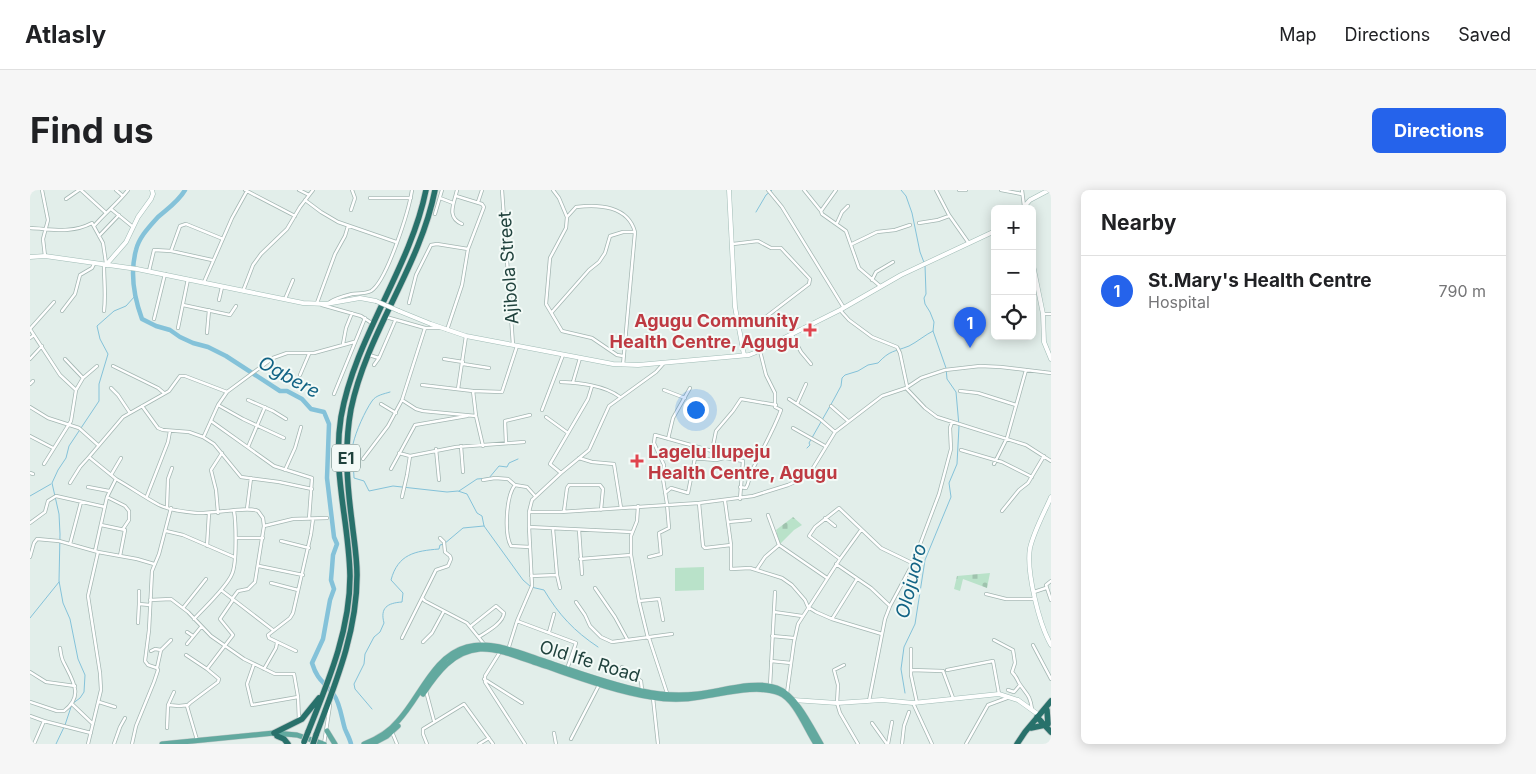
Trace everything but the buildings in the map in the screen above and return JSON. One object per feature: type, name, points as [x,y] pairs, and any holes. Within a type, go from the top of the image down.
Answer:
[{"type":"highway","name":"E1","points":[[304,743],[340,646],[348,603],[349,568],[339,486],[338,442],[346,396],[360,357],[408,247],[418,221],[426,190]]},
{"type":"highway","name":"E1","points":[[313,744],[347,652],[355,612],[357,561],[347,481],[346,452],[348,427],[354,398],[369,355],[425,225],[435,190]]},
{"type":"highway","points":[[288,744],[276,734],[299,721],[308,713],[324,690]]},
{"type":"highway","points":[[1016,744],[1051,701]]},
{"type":"highway","points":[[1021,744],[1037,716],[1049,708]]},
{"type":"highway","points":[[1049,708],[1049,727]]},
{"type":"highway","points":[[1037,716],[1049,727]]},
{"type":"highway","points":[[1031,728],[1049,727]]},
{"type":"main road","points":[[729,190],[735,307],[744,355]]},
{"type":"main road","points":[[1026,205],[1030,200],[1049,190]]},
{"type":"main road","points":[[105,264],[121,249],[152,199],[153,191]]},
{"type":"main road","points":[[30,257],[45,256],[127,267],[303,303],[326,304],[360,298],[376,300],[441,328],[466,336],[623,365],[744,355],[760,351],[842,309],[880,286],[991,232]]},
{"type":"main road","points":[[1036,280],[1043,314],[1044,342],[1051,359]]},
{"type":"main road","points":[[1051,498],[1030,549],[1034,592],[1040,622],[1051,645]]},
{"type":"main road","name":"Old Ife Road","points":[[372,744],[392,732],[401,723],[439,666],[455,652],[485,645],[508,650],[600,682],[642,692],[667,695],[697,694],[757,685],[770,686],[787,693],[821,744]]},
{"type":"main road","name":"Old Ife Road","points":[[364,744],[384,733],[398,722],[442,669],[458,655],[482,649],[500,652],[653,698],[697,698],[750,690],[771,690],[780,693],[791,702],[816,744]]},
{"type":"main road","points":[[793,700],[837,702],[890,700],[915,703],[999,694],[1023,703],[1037,716]]},
{"type":"main road","points":[[327,731],[335,744]]},
{"type":"main road","points":[[276,734],[313,744]]},
{"type":"main road","points":[[162,744],[276,734],[297,735],[324,744]]},
{"type":"street","points":[[42,190],[48,220],[43,239],[45,256]]},
{"type":"street","points":[[66,199],[80,190],[106,212]]},
{"type":"street","points":[[116,190],[123,196]]},
{"type":"street","points":[[94,226],[128,190]]},
{"type":"street","points":[[299,190],[309,195]]},
{"type":"street","points":[[243,291],[253,265],[261,254],[287,229],[313,190]]},
{"type":"street","points":[[351,210],[355,198],[352,190]]},
{"type":"street","points":[[326,304],[340,298],[373,290],[380,281],[397,242],[412,190]]},
{"type":"street","points":[[435,214],[442,190]]},
{"type":"street","points":[[457,190],[453,203],[453,217],[462,224]]},
{"type":"street","points":[[478,202],[482,190]]},
{"type":"street","name":"Ajibola Street","points":[[502,190],[515,346]]},
{"type":"street","points":[[552,190],[560,198],[567,217],[566,228],[550,258],[546,304],[562,331],[592,338],[617,354],[624,356]]},
{"type":"street","points":[[804,190],[822,214],[846,230],[860,268],[880,286]]},
{"type":"street","points":[[821,211],[836,190]]},
{"type":"street","points":[[936,190],[949,216],[968,242]]},
{"type":"street","points":[[959,190],[966,190]]},
{"type":"street","points":[[1001,190],[1022,194]]},
{"type":"street","points":[[1022,190],[1023,205]]},
{"type":"street","points":[[204,282],[212,260],[246,191],[253,192],[295,216]]},
{"type":"street","points":[[770,191],[782,207],[849,320],[872,337],[897,347],[900,352],[908,391],[931,414],[1026,445],[1051,461]]},
{"type":"street","points":[[447,330],[462,285],[468,249],[484,207],[478,202],[456,196]]},
{"type":"street","points":[[370,198],[411,198]]},
{"type":"street","points":[[440,198],[453,203]]},
{"type":"street","points":[[305,200],[332,219],[397,242]]},
{"type":"street","points":[[567,217],[576,206],[590,205],[620,211],[633,225],[635,232],[623,365]]},
{"type":"street","points":[[837,223],[841,214],[848,206]]},
{"type":"street","points":[[111,208],[133,227]]},
{"type":"street","points":[[98,236],[119,215]]},
{"type":"street","points":[[919,223],[949,216]]},
{"type":"street","points":[[30,228],[70,230],[92,223],[103,243],[105,264],[104,288],[106,295],[104,311]]},
{"type":"street","points":[[171,251],[180,226],[183,224],[223,239]]},
{"type":"street","points":[[852,244],[874,233],[895,230],[910,225]]},
{"type":"street","points":[[348,226],[335,254],[317,304],[352,313],[374,324]]},
{"type":"street","points":[[552,312],[589,270],[599,262],[605,253],[610,236],[623,232],[635,232]]},
{"type":"street","points":[[733,244],[758,241],[771,248],[781,248],[810,279],[809,284],[758,323],[738,326]]},
{"type":"street","points":[[409,303],[416,275],[431,245],[437,244],[468,249]]},
{"type":"street","points":[[149,271],[154,250],[171,251],[212,260]]},
{"type":"street","points":[[872,280],[876,272],[893,262]]},
{"type":"street","points":[[62,311],[75,294],[80,274],[92,268],[94,264]]},
{"type":"street","points":[[154,319],[165,274]]},
{"type":"street","points":[[178,328],[188,279]]},
{"type":"street","points":[[285,299],[292,280]]},
{"type":"street","points":[[219,300],[222,286]]},
{"type":"street","points":[[54,302],[30,329],[60,374],[76,390]]},
{"type":"street","points":[[182,305],[230,315],[236,306]]},
{"type":"street","points":[[207,333],[210,310]]},
{"type":"street","points":[[343,344],[346,328],[352,313]]},
{"type":"street","points":[[1043,314],[1051,314]]},
{"type":"street","points":[[386,317],[425,328],[441,328]]},
{"type":"street","points":[[334,394],[365,318]]},
{"type":"street","points":[[374,365],[395,321]]},
{"type":"street","points":[[363,460],[396,413],[425,328]]},
{"type":"street","points":[[792,334],[811,364]]},
{"type":"street","points":[[30,338],[34,335]]},
{"type":"street","points":[[458,389],[466,336]]},
{"type":"street","points":[[203,437],[218,405],[227,392],[273,358],[294,352],[309,354],[354,342]]},
{"type":"street","points":[[30,359],[42,346]]},
{"type":"street","points":[[422,385],[473,391],[499,392],[504,390],[515,346]]},
{"type":"street","points":[[760,351],[766,375],[775,393],[776,406]]},
{"type":"street","points":[[351,352],[360,357]]},
{"type":"street","points":[[300,375],[309,354]]},
{"type":"street","points":[[369,355],[379,358]]},
{"type":"street","points":[[542,410],[563,355]]},
{"type":"street","points":[[573,382],[580,358]]},
{"type":"street","points":[[65,359],[83,378]]},
{"type":"street","points":[[444,359],[489,368]]},
{"type":"street","points":[[508,650],[517,621],[531,588],[529,512],[531,503],[535,496],[591,447],[606,409],[656,372],[664,361]]},
{"type":"street","points":[[44,464],[69,424],[73,414],[76,390],[83,378],[97,366]]},
{"type":"street","points":[[113,366],[158,388],[164,393]]},
{"type":"street","points":[[529,512],[602,510],[699,503],[740,499],[768,492],[804,478],[813,468],[835,432],[886,394],[907,387],[921,378],[944,370],[980,366],[1051,373]]},
{"type":"street","points":[[994,464],[998,460],[1007,438],[1026,370]]},
{"type":"street","points":[[70,483],[80,467],[117,423],[130,413],[171,389],[177,378],[182,376],[227,392]]},
{"type":"street","points":[[30,384],[33,381]]},
{"type":"street","points":[[561,382],[573,382],[604,388],[620,398]]},
{"type":"street","points":[[797,404],[806,384]]},
{"type":"street","points":[[561,473],[550,464],[588,399],[592,386]]},
{"type":"street","points":[[111,388],[130,413]]},
{"type":"street","points":[[668,439],[673,418],[690,388]]},
{"type":"street","points":[[664,390],[685,398]]},
{"type":"street","points":[[473,391],[476,416],[483,446]]},
{"type":"street","points":[[960,391],[978,393],[1016,405]]},
{"type":"street","points":[[712,451],[716,431],[741,399],[776,406],[776,408],[781,410],[751,473],[748,486],[746,488],[740,487]]},
{"type":"street","points":[[789,399],[822,420],[835,432]]},
{"type":"street","points":[[248,400],[286,419]]},
{"type":"street","points":[[402,400],[423,411],[476,416]]},
{"type":"street","points":[[381,404],[396,413]]},
{"type":"street","points":[[218,405],[256,426],[284,438]]},
{"type":"street","points":[[30,406],[53,420],[81,429],[98,446]]},
{"type":"street","points":[[142,406],[158,428],[189,432],[203,437],[222,453],[241,477],[312,489]]},
{"type":"street","points":[[831,406],[848,421]]},
{"type":"street","points":[[248,447],[265,407]]},
{"type":"street","points":[[506,443],[505,420],[530,415]]},
{"type":"street","points":[[391,469],[415,425],[467,416]]},
{"type":"street","points":[[546,417],[568,433]]},
{"type":"street","points":[[210,421],[274,466],[312,478],[308,548],[292,615],[268,636],[277,643],[296,651]]},
{"type":"street","points":[[869,701],[882,634],[890,606],[913,563],[939,494],[952,449],[950,428],[954,422]]},
{"type":"street","points":[[286,470],[301,427]]},
{"type":"street","points":[[793,428],[825,446]]},
{"type":"street","points":[[147,496],[168,442],[170,431]]},
{"type":"street","points":[[649,558],[661,554],[659,533],[669,528],[663,480],[664,465],[654,443],[655,435],[744,462],[740,499]]},
{"type":"street","points":[[30,436],[53,448]]},
{"type":"street","points":[[399,453],[410,456],[436,449],[524,442]]},
{"type":"street","points":[[461,446],[463,472]]},
{"type":"street","points":[[436,449],[439,480]]},
{"type":"street","points":[[961,450],[998,460],[1032,477]]},
{"type":"street","points":[[218,513],[216,490],[211,470],[222,453]]},
{"type":"street","points":[[402,496],[410,456]]},
{"type":"street","points":[[1002,511],[1032,477],[1044,456]]},
{"type":"street","points":[[89,457],[116,479],[160,505],[189,512],[209,513],[247,509],[258,511],[263,518],[263,538],[255,582],[248,589],[238,591],[220,618],[233,634],[207,669]]},
{"type":"street","points":[[111,475],[121,458]]},
{"type":"street","points":[[580,458],[592,462],[614,464],[621,508]]},
{"type":"street","points":[[665,493],[671,488],[688,493],[694,458],[716,460],[726,458]]},
{"type":"street","points":[[167,507],[168,479],[172,468]]},
{"type":"street","points":[[247,509],[251,478]]},
{"type":"street","points":[[483,480],[504,478],[510,480],[515,485],[527,487],[535,496]]},
{"type":"street","points":[[88,744],[99,702],[101,683],[88,596],[107,497],[116,479]]},
{"type":"street","points":[[515,485],[510,502],[506,533],[510,546],[530,547]]},
{"type":"street","points":[[564,512],[569,485],[600,485],[603,489],[602,510]]},
{"type":"street","points":[[88,487],[109,491]]},
{"type":"street","points":[[30,523],[45,512],[48,501],[55,497],[105,507]]},
{"type":"street","points":[[107,497],[125,506],[129,511],[129,520],[123,529]]},
{"type":"street","points":[[725,500],[731,545],[731,570],[756,569],[787,581],[805,600],[808,608],[832,619],[882,634]]},
{"type":"street","points":[[70,545],[81,502]]},
{"type":"street","points":[[699,503],[703,546],[705,548],[731,545]]},
{"type":"street","points":[[638,506],[637,521],[632,532],[632,555],[638,601],[667,695]]},
{"type":"street","points":[[157,668],[148,665],[145,661],[150,600],[154,564],[158,559],[172,508]]},
{"type":"street","points":[[840,559],[810,537],[814,527],[839,508],[884,550],[913,563]]},
{"type":"street","points":[[194,619],[232,575],[236,538],[234,511]]},
{"type":"street","points":[[207,546],[209,513]]},
{"type":"street","points":[[768,515],[779,545],[801,562],[827,578]]},
{"type":"street","points":[[264,526],[293,519],[326,518]]},
{"type":"street","points":[[825,518],[836,526]]},
{"type":"street","points":[[728,522],[750,520]]},
{"type":"street","points":[[101,525],[123,529]]},
{"type":"street","points":[[529,527],[632,532]]},
{"type":"street","points":[[120,556],[125,533],[123,529]]},
{"type":"street","points":[[553,529],[556,575],[560,588]]},
{"type":"street","points":[[579,530],[582,574]]},
{"type":"street","points":[[787,693],[794,638],[802,616],[836,564],[862,530]]},
{"type":"street","points":[[165,531],[183,535],[234,557]]},
{"type":"street","points":[[236,538],[263,538]]},
{"type":"street","points":[[402,638],[436,570],[448,566],[451,559],[445,552],[444,542],[440,538]]},
{"type":"street","points":[[30,557],[35,540],[60,542],[96,552],[154,564]]},
{"type":"street","points":[[281,541],[308,548]]},
{"type":"street","points":[[756,569],[765,557],[779,545]]},
{"type":"street","points":[[580,559],[632,555]]},
{"type":"street","points":[[836,564],[875,591],[890,606]]},
{"type":"street","points":[[258,566],[303,575]]},
{"type":"street","points":[[531,576],[556,575]]},
{"type":"street","points":[[183,608],[206,579]]},
{"type":"street","points":[[832,619],[857,579]]},
{"type":"street","points":[[1034,592],[1046,588],[1046,585],[1051,581]]},
{"type":"street","points":[[271,583],[298,590]]},
{"type":"street","points":[[595,588],[616,617],[627,640]]},
{"type":"street","points":[[1046,588],[1051,600]]},
{"type":"street","points":[[220,590],[273,630]]},
{"type":"street","points":[[138,623],[139,591]]},
{"type":"street","points":[[770,686],[775,592]]},
{"type":"street","points":[[986,594],[1006,599],[1035,599]]},
{"type":"street","points":[[150,600],[169,598],[183,608],[201,627],[224,646],[275,674],[294,674],[298,697],[299,721]]},
{"type":"street","points":[[638,601],[659,599],[663,620]]},
{"type":"street","points":[[422,600],[471,626],[485,645]]},
{"type":"street","points":[[576,602],[590,626],[601,637],[614,642],[672,634]]},
{"type":"street","points":[[139,604],[150,604]]},
{"type":"street","points":[[471,626],[496,606],[504,613],[504,617],[494,627],[479,637]]},
{"type":"street","points":[[423,642],[432,632],[444,611]]},
{"type":"street","points":[[774,612],[802,616]]},
{"type":"street","points":[[549,632],[554,614]]},
{"type":"street","points":[[517,621],[576,643],[567,669]]},
{"type":"street","points":[[187,644],[201,627]]},
{"type":"street","points":[[187,632],[193,636]]},
{"type":"street","points":[[772,636],[794,638]]},
{"type":"street","points":[[132,744],[136,726],[154,682],[161,650],[172,640]]},
{"type":"street","points":[[994,640],[1013,650],[1015,663],[1012,671],[1030,697],[1037,716]]},
{"type":"street","points":[[264,669],[277,643]]},
{"type":"street","points":[[1033,645],[1051,679]]},
{"type":"street","points":[[30,702],[57,711],[64,711],[72,704],[76,693],[75,686],[62,661],[60,648]]},
{"type":"street","points":[[151,651],[155,649],[161,650]]},
{"type":"street","points":[[911,649],[911,670],[915,703],[932,744]]},
{"type":"street","points":[[500,652],[484,679],[486,685],[525,744]]},
{"type":"street","points":[[168,705],[179,706],[188,704],[218,681],[217,677],[186,655]]},
{"type":"street","points":[[771,661],[790,663]]},
{"type":"street","points":[[948,670],[993,662],[999,694]]},
{"type":"street","points":[[254,664],[247,684],[252,705],[298,697]]},
{"type":"street","points":[[844,665],[834,670],[838,689],[837,702],[844,722],[858,744]]},
{"type":"street","points":[[622,667],[641,681],[642,692]]},
{"type":"street","points":[[911,670],[943,671],[953,700]]},
{"type":"street","points":[[30,672],[46,682],[75,686]]},
{"type":"street","points":[[484,679],[522,703]]},
{"type":"street","points":[[571,739],[600,682]]},
{"type":"street","points":[[1008,690],[1014,692],[1020,685]]},
{"type":"street","points":[[427,686],[434,721]]},
{"type":"street","points":[[167,728],[168,705],[174,692]]},
{"type":"street","points":[[966,744],[988,705],[1011,697]]},
{"type":"street","points":[[324,744],[330,698]]},
{"type":"street","points":[[653,698],[658,744]]},
{"type":"street","points":[[99,702],[115,707]]},
{"type":"street","points":[[72,704],[93,724]]},
{"type":"street","points":[[188,704],[198,742]]},
{"type":"street","points":[[427,744],[422,731],[434,721],[464,704],[493,744]]},
{"type":"street","points":[[902,744],[904,726],[909,712]]},
{"type":"street","points":[[30,716],[91,733]]},
{"type":"street","points":[[114,744],[125,718]]},
{"type":"street","points":[[30,742],[35,744],[44,721]]},
{"type":"street","points":[[888,744],[892,722]]},
{"type":"street","points":[[872,723],[888,744]]},
{"type":"street","points":[[392,732],[397,744]]},
{"type":"street","points":[[554,733],[556,744]]},
{"type":"street","points":[[479,744],[489,738]]},
{"type":"green space","points":[[793,517],[802,525],[780,544],[776,530]]},
{"type":"green space","points":[[704,567],[704,590],[675,591],[675,568]]},
{"type":"green space","points":[[990,573],[987,588],[963,579],[960,591],[954,589],[957,576]]},
{"type":"waterway","name":"Ogbere","points":[[185,190],[158,217],[137,245],[133,276],[139,311],[142,319],[226,356],[280,391],[287,391],[302,399],[311,409],[324,412],[329,424],[327,478],[334,537],[337,544],[333,555],[331,580],[334,589],[330,600],[323,639],[312,663],[319,678],[336,698],[351,744]]},
{"type":"waterway","points":[[756,212],[766,195],[772,190]]},
{"type":"waterway","name":"Olojuoro","points":[[901,190],[906,196],[912,213],[920,252],[925,265],[925,304],[934,322],[933,331],[946,368],[947,379],[956,392],[959,426],[957,464],[949,483],[951,497],[925,560],[915,624],[904,647],[901,669],[905,693]]},
{"type":"waterway","points":[[56,744],[72,704],[84,692],[85,675],[78,659],[70,619],[63,603],[59,581],[59,514],[52,483],[66,458],[69,446],[99,401],[99,384],[108,354],[100,339],[97,326],[114,311],[126,306],[135,296]]},
{"type":"waterway","points":[[807,448],[841,386],[842,378],[845,375],[858,371],[868,365],[878,363],[889,353],[909,346],[933,331]]},
{"type":"waterway","points":[[390,392],[374,399],[358,427],[352,448],[354,478],[364,481],[369,491],[393,486],[447,492],[458,491],[467,494],[477,513],[482,516],[484,526],[523,580],[531,587],[544,590],[568,622],[598,647]]},
{"type":"waterway","points":[[459,491],[477,479],[489,478],[499,466],[507,467],[509,463],[518,459]]},
{"type":"waterway","points":[[30,496],[51,484]]},
{"type":"waterway","points":[[372,709],[355,689],[354,684],[364,664],[365,654],[384,623],[384,610],[389,605],[402,602],[403,593],[391,580],[398,564],[415,553],[439,549],[440,545],[444,544],[463,528],[484,526]]},
{"type":"waterway","points":[[30,618],[59,582]]},
{"type":"place","name":"Agugu Community Health Centre, Agugu","points":[[810,330]]},
{"type":"place","name":"St.Mary's Health Centre","points":[[970,348]]},
{"type":"place","name":"Lagelu Ilupeju Health Centre, Agugu","points":[[637,461]]}]
